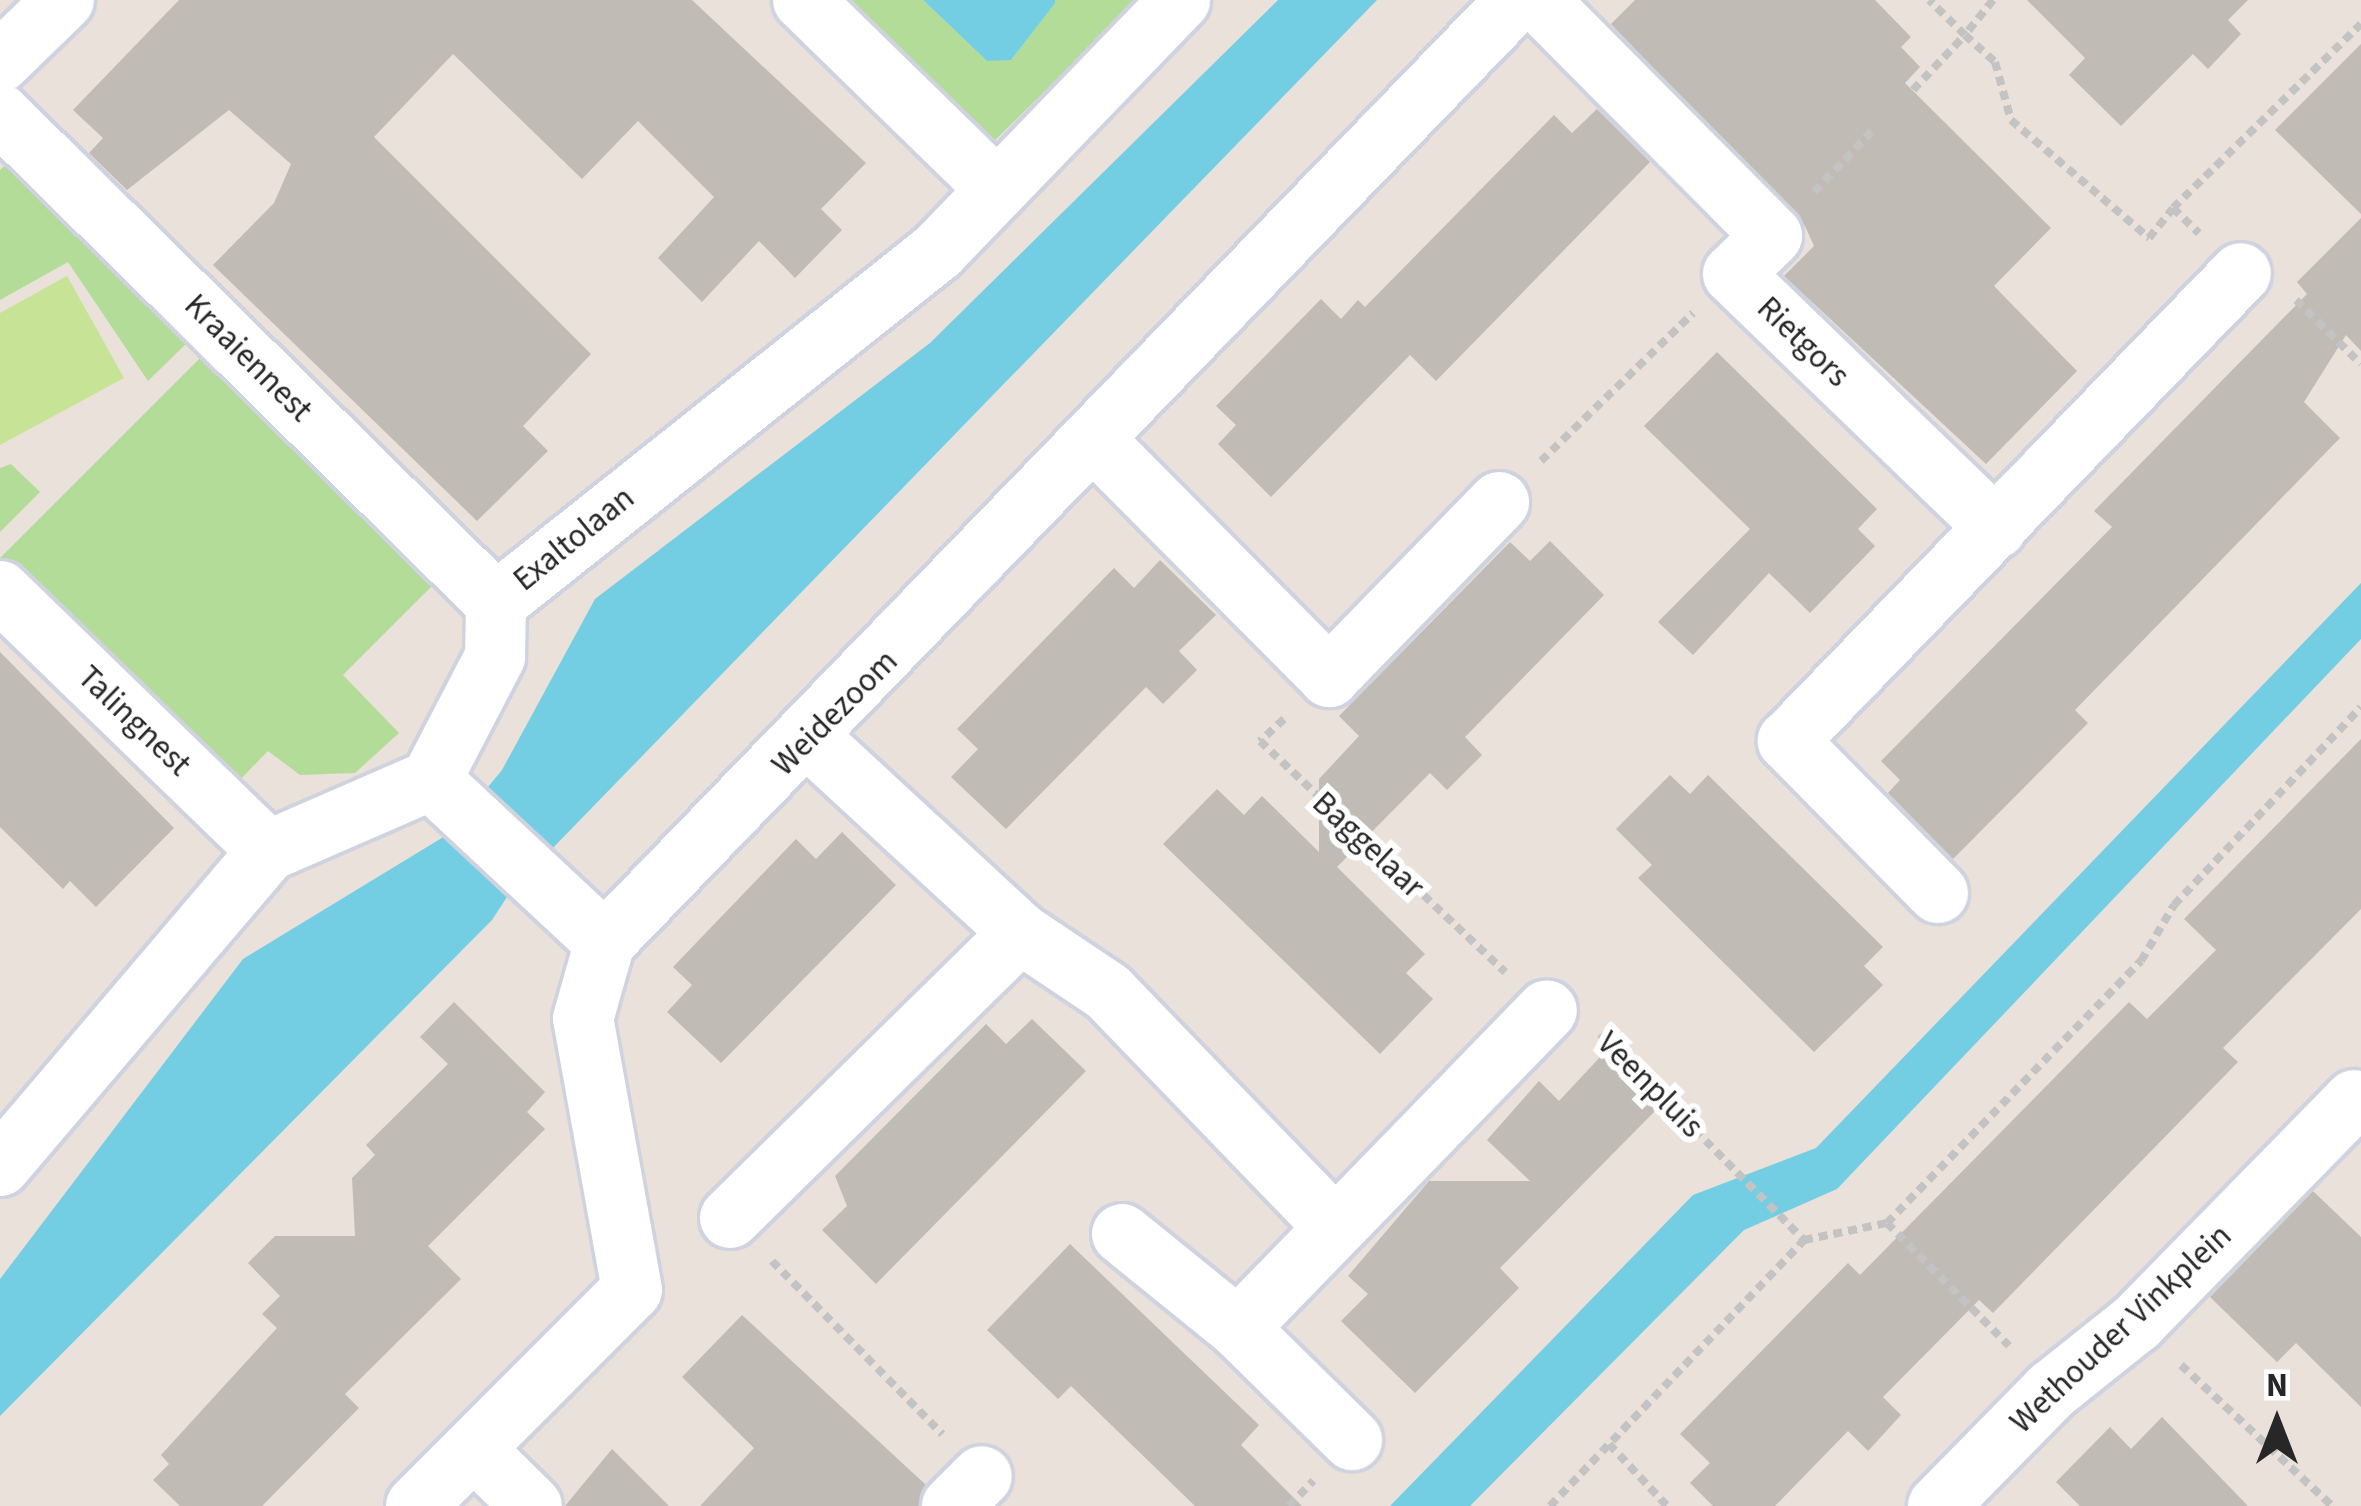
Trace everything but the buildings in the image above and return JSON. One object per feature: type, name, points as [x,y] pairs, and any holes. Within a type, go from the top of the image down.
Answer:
[{"type":"street","points":[[0,62],[64,0]]},
{"type":"street","points":[[803,0],[997,189]]},
{"type":"street","name":"Exaltolaan","points":[[443,792],[496,657],[496,603],[937,252],[1180,0]]},
{"type":"street","name":"Weidezoom","points":[[416,1506],[632,1290],[583,1018],[605,942],[810,740],[1516,0]]},
{"type":"street","name":"Rietgors","points":[[1538,0],[1752,255],[1996,528]]},
{"type":"street","name":"Kraaiennest","points":[[0,114],[496,603]]},
{"type":"street","points":[[1938,893],[1788,741],[2224,291]]},
{"type":"street","points":[[1097,443],[1329,676],[1499,502]]},
{"type":"street","name":"Talingnest","points":[[0,591],[268,850]]},
{"type":"street","points":[[810,740],[1020,933],[1108,992],[1330,1223]]},
{"type":"street","points":[[0,1166],[268,850],[443,792],[540,888],[605,942]]},
{"type":"street","points":[[730,1218],[1020,933]]},
{"type":"street","points":[[1238,1328],[1330,1223],[1547,1010]]},
{"type":"street","name":"Wethouder Vinkplein","points":[[1939,1506],[2052,1390],[2136,1323],[2359,1098]]},
{"type":"street","points":[[1122,1234],[1238,1328],[1352,1440]]},
{"type":"street","points":[[474,1448],[532,1506]]},
{"type":"path","points":[[1929,0],[1994,62],[2011,120],[2149,238],[2173,208],[2361,24]]},
{"type":"path","points":[[1913,90],[1993,0]]},
{"type":"path","points":[[1499,502],[1875,128]]},
{"type":"path","points":[[2173,208],[2224,291],[2254,260],[2361,364]]},
{"type":"path","name":"Baggelaar","points":[[1329,676],[1260,741],[1547,1010]]},
{"type":"path","points":[[1550,1506],[1804,1240],[1887,1223],[2141,961],[2174,905],[2361,707]]},
{"type":"path","name":"Veenpluis","points":[[1547,1010],[1590,1024],[1804,1240]]},
{"type":"path","points":[[730,1218],[967,1491]]},
{"type":"path","points":[[1887,1223],[2052,1390]]},
{"type":"path","points":[[2136,1323],[2332,1506]]},
{"type":"path","points":[[1609,1444],[1667,1506]]},
{"type":"green space","points":[[828,0],[923,0],[987,61],[1012,59],[1055,0],[1138,0],[986,149]]},
{"type":"green space","points":[[13,157],[194,336],[148,381],[68,262],[0,300],[0,170]]},
{"type":"green space","points":[[67,276],[124,378],[0,445],[0,313]]},
{"type":"green space","points":[[208,350],[439,579],[343,675],[399,733],[355,773],[300,775],[268,751],[232,788],[0,558]]},
{"type":"green space","points":[[11,464],[40,492],[0,532],[0,468]]},
{"type":"water","points":[[923,0],[1055,3],[1011,60],[987,61]]},
{"type":"water","points":[[1278,0],[1377,0],[511,891],[492,920],[0,1416],[0,1279],[243,959],[450,833],[502,770],[595,599],[930,343]]},
{"type":"water","points":[[2361,583],[2361,639],[1837,1189],[1744,1230],[1470,1506],[1390,1506],[1693,1195],[1816,1148]]}]
